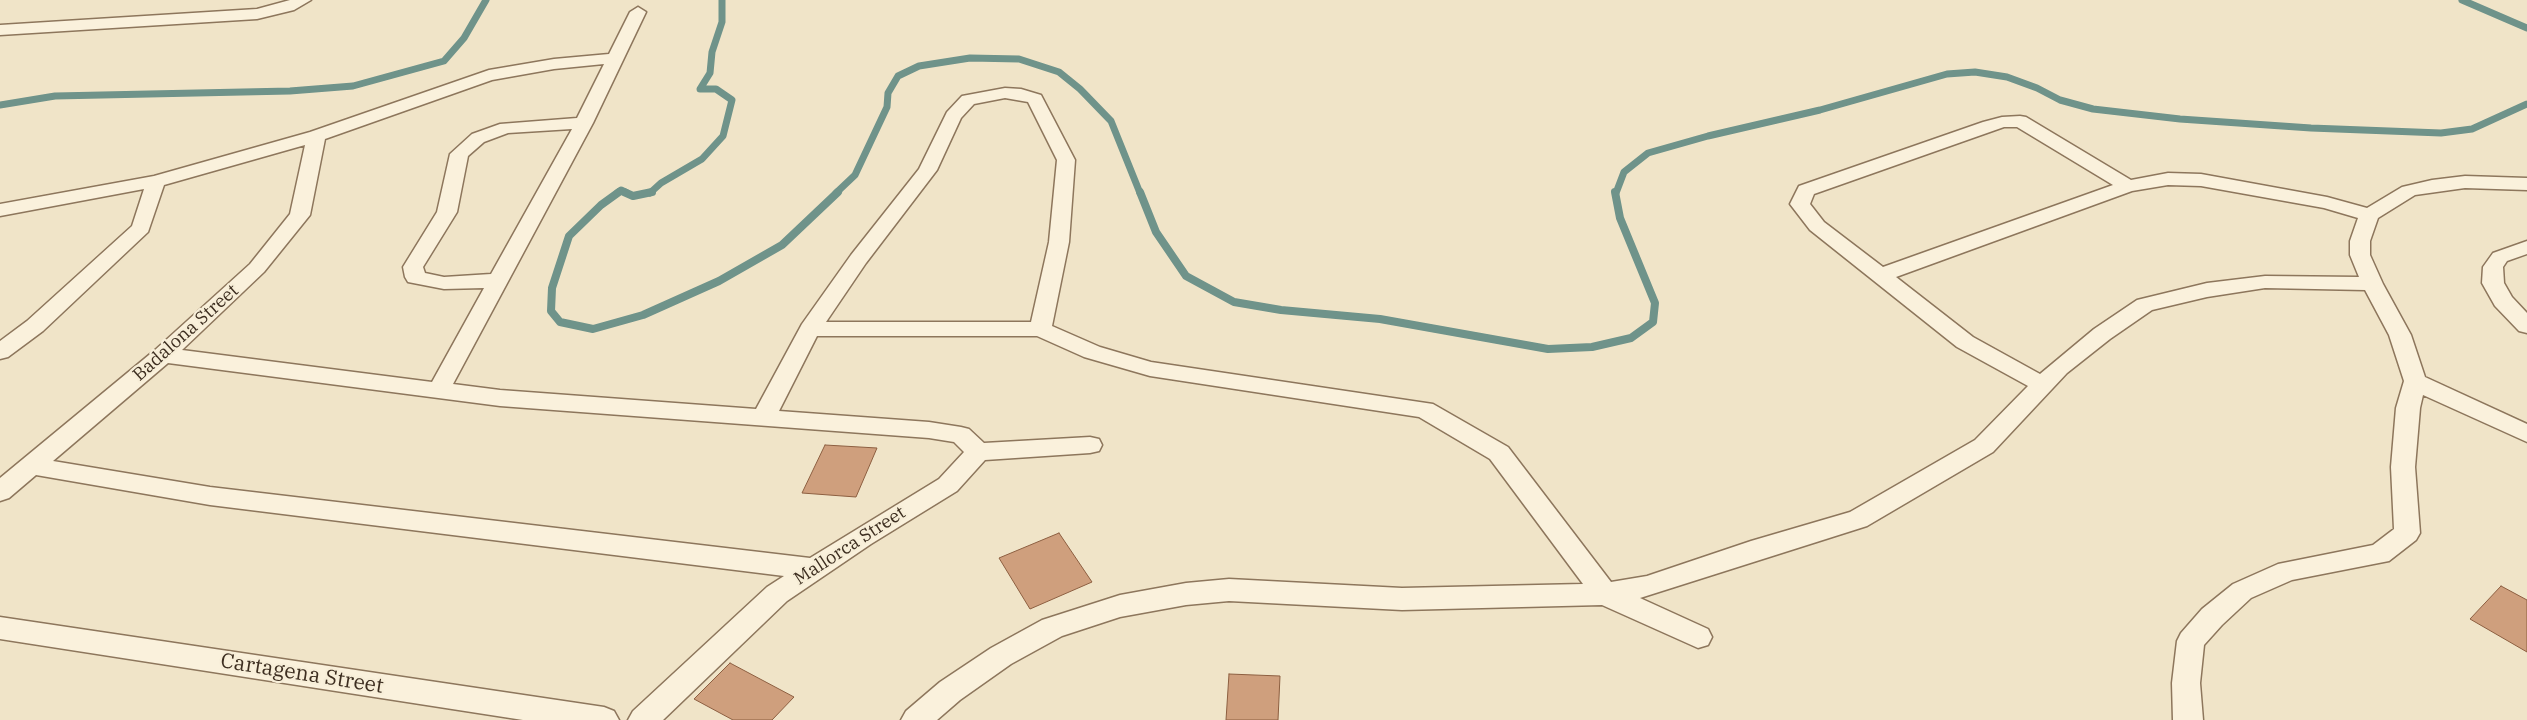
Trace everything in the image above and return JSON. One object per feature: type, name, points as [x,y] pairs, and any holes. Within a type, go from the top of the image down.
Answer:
[{"type":"street","points":[[0,30],[257,14],[288,7],[303,0]]},
{"type":"street","points":[[438,391],[584,123],[638,12]]},
{"type":"street","points":[[0,210],[156,181],[316,136],[488,75],[554,64],[616,58]]},
{"type":"street","points":[[763,418],[810,329],[858,259],[928,170],[953,116],[968,100],[984,95],[1021,94],[1034,99],[1066,160],[1059,242],[1040,329]]},
{"type":"street","points":[[2043,385],[1965,342],[1816,226],[1800,204],[1806,190],[1989,126],[2002,122],[2020,121],[2128,186]]},
{"type":"street","points":[[499,278],[474,282],[444,283],[415,277],[413,267],[447,212],[459,154],[478,138],[506,128],[584,123]]},
{"type":"street","name":"Badalona Street","points":[[0,492],[163,354],[258,268],[300,215],[316,136]]},
{"type":"street","points":[[1879,276],[2128,186],[2168,179],[2201,180],[2327,202],[2368,215]]},
{"type":"street","points":[[0,352],[35,326],[141,228],[156,181]]},
{"type":"street","points":[[2188,720],[2186,683],[2191,640],[2212,617],[2242,591],[2287,571],[2380,554],[2407,533],[2402,467],[2408,408],[2415,381],[2400,335],[2372,284],[2360,255],[2360,241],[2368,215],[2409,191],[2432,186],[2465,182],[2527,184]]},
{"type":"street","points":[[2527,248],[2500,257],[2493,268],[2493,283],[2503,301],[2527,326]]},
{"type":"street","points":[[916,720],[950,691],[1001,656],[1052,628],[1120,606],[1186,594],[1229,590],[1402,599],[1605,594],[1648,586],[1760,548],[1858,519],[1984,446],[2058,368],[2102,334],[2145,305],[2207,290],[2265,282],[2372,284]]},
{"type":"street","points":[[810,329],[1040,329],[1092,352],[1150,369],[1425,410],[1499,453],[1605,594],[1698,637]]},
{"type":"street","points":[[163,354],[500,398],[837,422],[962,435],[978,452],[1090,445]]},
{"type":"street","points":[[2415,381],[2460,404],[2527,434]]},
{"type":"street","name":"Mallorca Street","points":[[643,720],[777,594],[948,485],[978,452]]},
{"type":"street","points":[[33,466],[210,496],[814,569]]},
{"type":"street","name":"Cartagena Street","points":[[0,628],[604,720]]},
{"type":"building","points":[[825,445],[877,448],[856,497],[802,493]]},
{"type":"building","points":[[1059,533],[1092,582],[1030,609],[999,558]]},
{"type":"building","points":[[2501,586],[2527,600],[2527,652],[2470,619]]},
{"type":"building","points":[[730,663],[794,697],[772,720],[733,720],[694,699]]},
{"type":"building","points":[[1229,674],[1280,676],[1278,720],[1226,720]]},
{"type":"waterway","points":[[0,105],[55,96],[290,91],[353,86],[444,61],[464,38],[486,0]]},
{"type":"waterway","points":[[651,192],[661,183],[702,159],[723,136],[732,100],[716,89],[700,89],[710,73],[712,52],[722,22],[722,0]]},
{"type":"waterway","points":[[2462,0],[2527,28]]},
{"type":"waterway","points":[[836,193],[855,175],[887,107],[888,93],[898,76],[919,66],[970,58],[1019,59],[1059,72],[1080,89],[1111,121],[1140,193]]},
{"type":"waterway","points":[[1616,193],[1624,172],[1648,153],[1708,136],[1820,110],[1947,74],[1975,72],[2007,77],[2037,88],[2060,100],[2093,109],[2180,119],[2311,128],[2441,133],[2472,129],[2527,104]]},
{"type":"waterway","points":[[617,193],[621,190],[627,193]]},
{"type":"waterway","points":[[619,192],[601,205],[569,236],[552,288],[551,311],[560,322],[593,329],[643,315],[719,281],[782,245],[838,192]]},
{"type":"waterway","points":[[624,192],[633,196],[651,192]]},
{"type":"waterway","points":[[1140,192],[1156,232],[1186,276],[1234,302],[1281,310],[1380,319],[1548,349],[1592,347],[1631,338],[1653,322],[1655,303],[1620,218],[1615,192]]}]
